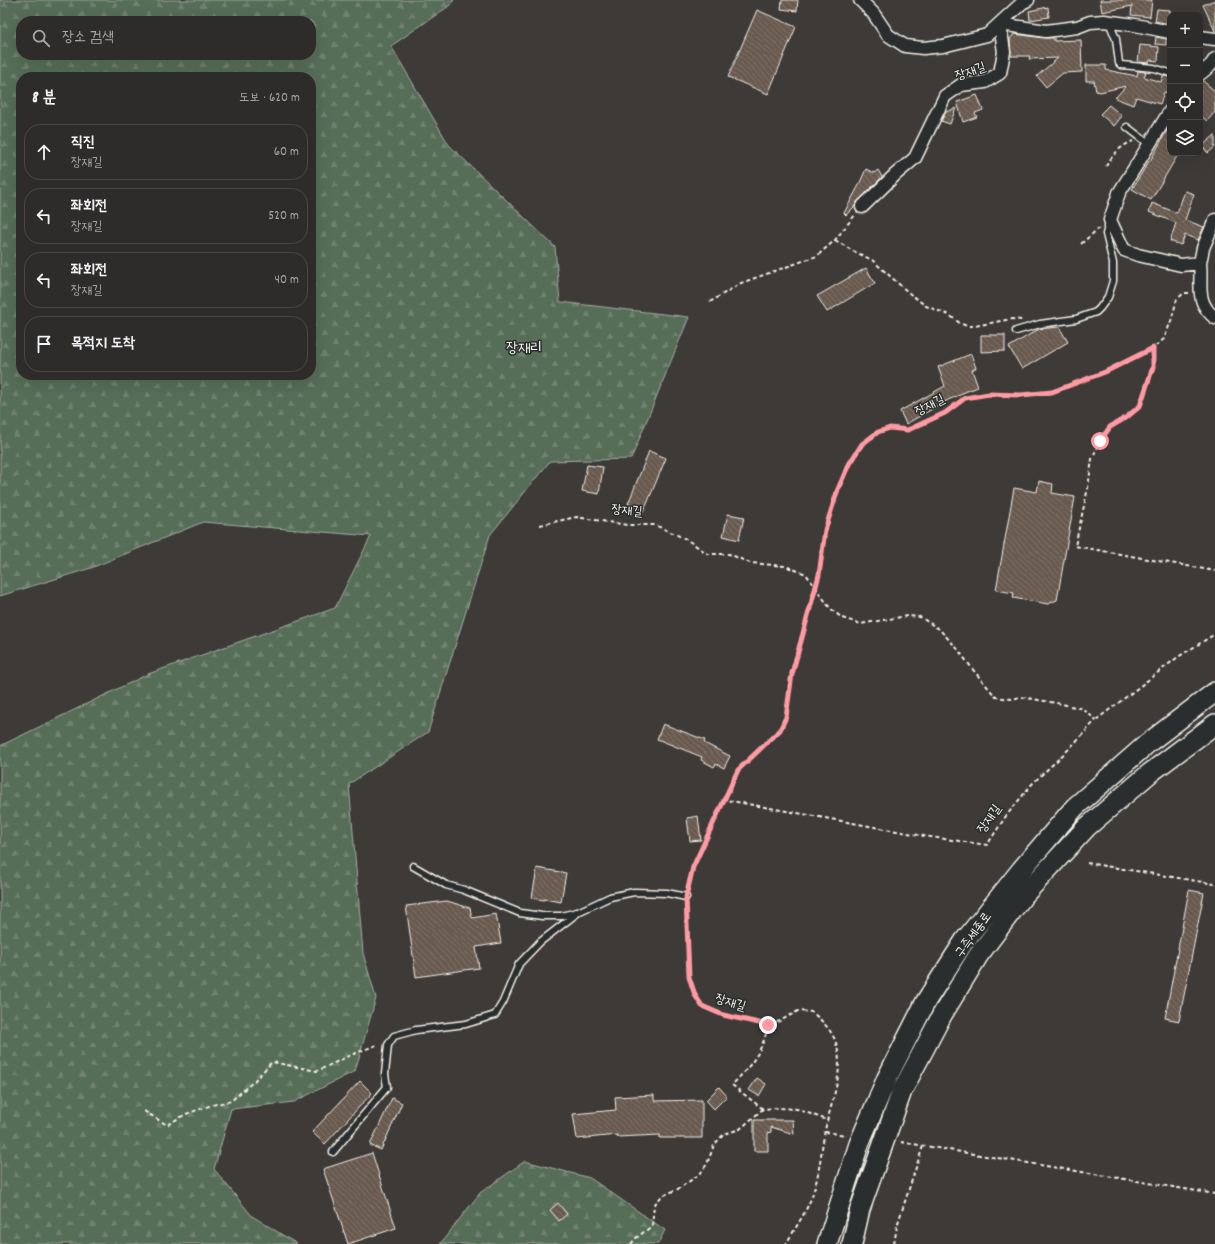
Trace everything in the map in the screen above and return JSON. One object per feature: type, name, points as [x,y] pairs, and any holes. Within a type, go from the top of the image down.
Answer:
[{"type":"highway","name":"구즉세종로","points":[[827,1244],[859,1144],[887,1078],[926,1001],[965,940],[1021,870],[1075,807],[1148,743],[1215,692]]},
{"type":"highway","name":"구즉세종로","points":[[852,1244],[860,1209],[902,1091],[942,1015],[978,956],[1024,895],[1088,827],[1150,773],[1215,724]]},
{"type":"street","points":[[860,0],[873,13],[888,35],[905,46],[923,48],[943,46],[987,35],[1022,3],[1028,0]]},
{"type":"street","points":[[1000,24],[1046,30],[1077,27],[1090,22],[1109,22],[1167,31]]},
{"type":"street","name":"장재길","points":[[862,206],[915,158],[946,96],[961,86],[985,82],[1000,73],[1004,52],[1000,24]]},
{"type":"street","points":[[1203,37],[1215,39]]},
{"type":"street","points":[[1203,72],[1211,65],[1215,59]]},
{"type":"street","points":[[1167,115],[1145,141],[1119,193],[1110,220],[1124,250],[1138,255],[1181,265],[1200,263]]},
{"type":"street","points":[[1215,220],[1203,248],[1200,263],[1201,292],[1205,308],[1215,318]]},
{"type":"lane","points":[[1109,22],[1116,39],[1119,63],[1154,68],[1167,72]]},
{"type":"lane","points":[[1127,127],[1145,141]]},
{"type":"lane","points":[[1016,331],[1036,325],[1076,318],[1096,312],[1100,308],[1108,297],[1113,281],[1113,263],[1106,234],[1110,220]]},
{"type":"lane","points":[[413,866],[446,885],[464,890],[520,913],[542,916],[561,916],[580,911]]},
{"type":"lane","points":[[334,1152],[387,1087],[385,1074],[388,1045],[394,1036],[416,1030],[466,1024],[495,1016],[503,1002],[519,964],[540,942],[580,911],[610,896],[634,892],[667,892],[686,897]]},
{"type":"path","points":[[1106,166],[1115,153],[1126,144],[1145,141]]},
{"type":"path","points":[[710,302],[741,283],[817,256],[835,240],[862,206]]},
{"type":"path","points":[[835,240],[872,260],[926,306],[948,314],[961,324],[975,326],[1011,319],[1023,320],[1036,325]]},
{"type":"path","name":"장재길","points":[[768,1025],[723,1015],[702,1006],[695,995],[689,977],[686,897],[693,867],[738,770],[780,730],[786,717],[792,674],[816,587],[825,530],[838,489],[849,464],[862,444],[878,432],[890,428],[908,430],[945,413],[965,398],[989,394],[1021,395],[1052,392],[1105,372],[1153,348],[1164,339],[1171,321],[1176,299],[1184,293],[1201,292]]},
{"type":"path","points":[[1153,348],[1153,367],[1140,406],[1127,417],[1110,427],[1100,441],[1092,459],[1088,488],[1075,546],[1215,571]]},
{"type":"path","name":"장재길","points":[[540,525],[576,517],[627,525],[656,525],[686,539],[708,554],[728,554],[750,563],[784,566],[806,574],[830,608],[842,618],[861,624],[906,616],[920,617],[939,629],[956,647],[996,697],[1010,700],[1021,697],[1083,709],[1096,720]]},
{"type":"path","name":"장재길","points":[[725,800],[924,836],[987,845],[1006,816],[1032,784],[1069,749],[1096,720],[1178,657],[1215,634]]},
{"type":"path","points":[[1087,863],[1215,884]]},
{"type":"path","points":[[763,1109],[732,1085],[751,1065],[759,1052],[766,1036],[768,1025],[780,1022],[798,1011],[812,1012],[831,1032],[836,1044],[839,1061],[838,1075],[827,1120],[819,1175],[806,1210],[786,1244]]},
{"type":"path","points":[[144,1111],[167,1125],[186,1114],[212,1105],[232,1101],[272,1062],[317,1071],[351,1055],[376,1046],[394,1036]]},
{"type":"path","points":[[631,1244],[652,1226],[654,1205],[662,1196],[678,1189],[700,1174],[708,1164],[714,1145],[724,1134],[740,1129],[763,1109],[797,1109],[827,1120]]},
{"type":"path","points":[[825,1132],[848,1136]]},
{"type":"path","points":[[901,1142],[1215,1194]]},
{"type":"path","points":[[894,1244],[897,1226],[923,1146]]},
{"type":"green space","points":[[0,0],[454,0],[449,6],[391,46],[449,145],[555,247],[560,302],[689,317],[631,459],[550,461],[490,535],[428,732],[349,784],[363,953],[376,998],[355,1071],[294,1102],[231,1109],[214,1169],[252,1216],[297,1244],[0,1244],[0,746],[148,674],[335,608],[371,536],[203,522],[91,568],[0,596]]},
{"type":"green space","points":[[525,1161],[590,1178],[665,1230],[658,1244],[440,1244],[480,1193]]},
{"type":"building","points":[[782,0],[798,0],[797,11],[781,9]]},
{"type":"building","points":[[1100,0],[1152,0],[1150,17],[1131,15],[1132,6],[1102,12]]},
{"type":"building","points":[[1215,0],[1215,31],[1203,5]]},
{"type":"building","points":[[1048,7],[1049,17],[1030,20],[1029,11]]},
{"type":"building","points":[[1157,9],[1170,10],[1170,12],[1167,12],[1167,23],[1155,21]]},
{"type":"building","points":[[757,10],[796,27],[768,94],[728,77]]},
{"type":"building","points":[[1014,34],[1054,38],[1054,41],[1081,40],[1082,72],[1063,73],[1046,87],[1037,76],[1058,58],[1029,59],[1030,56],[1011,56],[1010,39]]},
{"type":"building","points":[[1156,37],[1166,39],[1166,45],[1155,44]]},
{"type":"building","points":[[1140,45],[1159,47],[1158,61],[1150,60],[1149,63],[1138,62]]},
{"type":"building","points":[[1086,65],[1106,65],[1106,70],[1137,76],[1138,71],[1146,72],[1144,77],[1161,82],[1163,76],[1167,77],[1167,92],[1164,92],[1160,104],[1136,97],[1133,105],[1115,98],[1126,86],[1100,92],[1096,91],[1094,81],[1086,81]]},
{"type":"building","points":[[1203,81],[1215,91],[1215,112],[1207,121],[1203,118]]},
{"type":"building","points":[[977,95],[983,110],[975,113],[977,117],[963,122],[957,102]]},
{"type":"building","points":[[1109,105],[1122,116],[1114,126],[1100,114]]},
{"type":"building","points":[[956,108],[950,124],[941,121],[946,112]]},
{"type":"building","points":[[1167,130],[1167,156],[1177,156],[1151,200],[1132,189]]},
{"type":"building","points":[[1215,135],[1215,147],[1208,153],[1203,145]]},
{"type":"building","points":[[866,169],[874,173],[878,170],[882,177],[846,215],[844,213]]},
{"type":"building","points":[[1185,191],[1194,194],[1185,220],[1204,227],[1198,240],[1185,235],[1181,245],[1170,241],[1176,223],[1149,212],[1152,203],[1177,213]]},
{"type":"building","points":[[866,268],[875,283],[827,312],[817,296]]},
{"type":"building","points":[[1059,327],[1068,342],[1022,369],[1009,347],[1039,329]]},
{"type":"building","points":[[981,335],[1005,335],[1005,351],[981,352]]},
{"type":"building","points":[[971,354],[976,368],[972,370],[978,387],[948,400],[906,424],[900,411],[945,386],[938,367]]},
{"type":"building","points":[[649,451],[666,458],[644,511],[628,504]]},
{"type":"building","points":[[587,465],[603,467],[599,494],[582,491]]},
{"type":"building","points":[[1039,481],[1053,484],[1052,493],[1075,497],[1057,600],[1048,604],[1013,598],[1014,593],[996,590],[1014,488],[1037,492]]},
{"type":"building","points":[[728,514],[744,517],[739,540],[723,536]]},
{"type":"building","points":[[663,724],[705,740],[704,743],[730,756],[724,768],[716,764],[714,767],[701,760],[702,757],[657,739]]},
{"type":"building","points":[[698,816],[701,840],[690,841],[687,818]]},
{"type":"building","points":[[537,868],[566,873],[561,902],[532,898]]},
{"type":"building","points":[[1189,890],[1204,893],[1179,1021],[1165,1018]]},
{"type":"building","points":[[447,901],[470,908],[472,918],[496,914],[501,943],[476,947],[479,968],[416,977],[406,906]]},
{"type":"building","points":[[757,1078],[766,1084],[759,1096],[749,1090]]},
{"type":"building","points":[[360,1081],[372,1093],[325,1144],[312,1132]]},
{"type":"building","points":[[719,1087],[727,1096],[714,1109],[706,1100]]},
{"type":"building","points":[[654,1095],[654,1101],[702,1100],[702,1138],[660,1138],[660,1135],[617,1137],[617,1135],[577,1139],[573,1114],[616,1110],[615,1097]]},
{"type":"building","points":[[392,1098],[402,1103],[381,1150],[370,1145]]},
{"type":"building","points":[[754,1120],[793,1120],[794,1134],[771,1127],[771,1132],[768,1133],[768,1151],[754,1151]]},
{"type":"building","points":[[372,1153],[396,1228],[348,1244],[323,1169]]},
{"type":"building","points":[[558,1203],[567,1214],[559,1221],[550,1210]]},
{"type":"district","name":"장재리","points":[[524,347]]},
{"type":"route","points":[[768,1025],[723,1015],[702,1006],[695,995],[689,977],[686,897],[693,867],[728,795],[738,770],[780,730],[786,717],[792,674],[819,575],[825,530],[838,489],[849,464],[862,444],[878,432],[890,428],[908,430],[945,413],[965,398],[989,394],[1021,395],[1052,392],[1082,382],[1105,372],[1153,348],[1153,367],[1140,406],[1127,417],[1110,427],[1100,441]]}]
